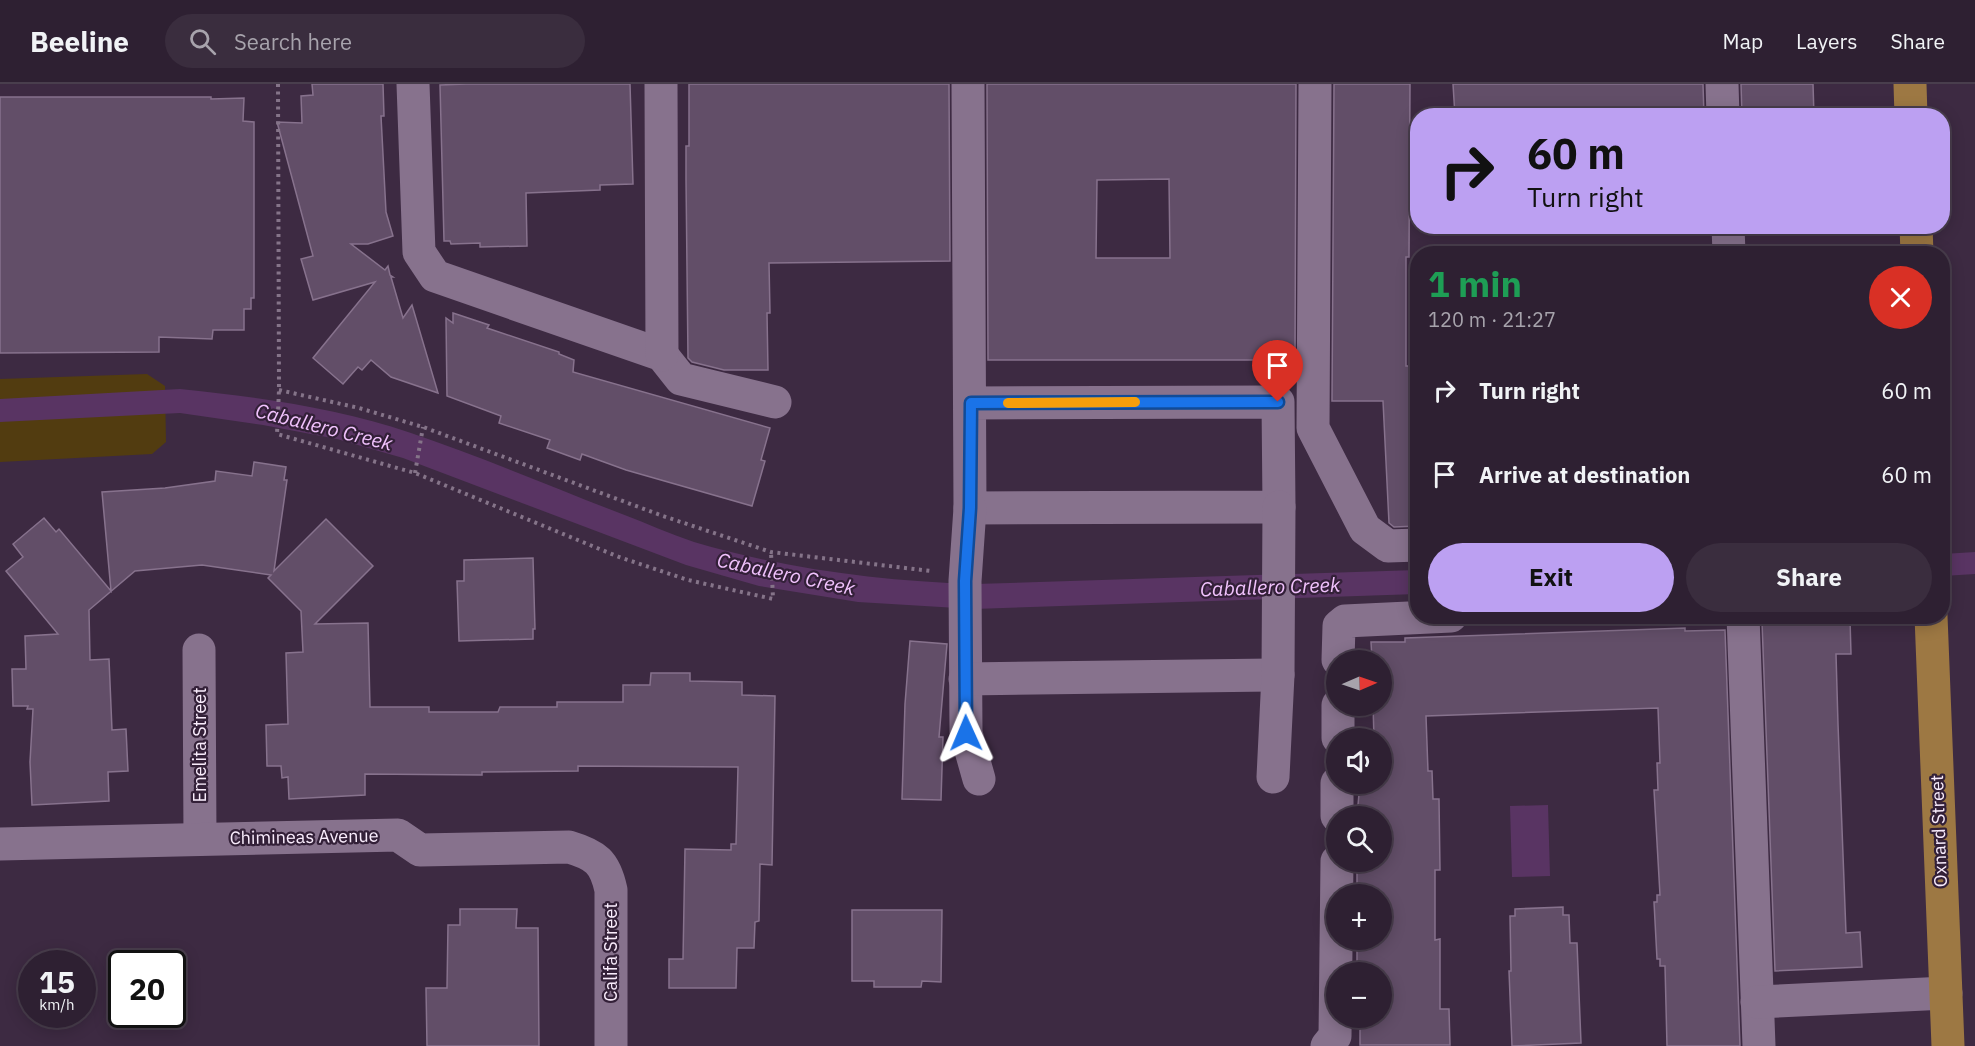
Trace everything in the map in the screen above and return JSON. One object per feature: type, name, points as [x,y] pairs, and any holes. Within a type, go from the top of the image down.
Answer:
[{"type":"main road","points":[[1910,84],[1911,108]]},
{"type":"main road","name":"Oxnard Street","points":[[1931,624],[1948,1046]]},
{"type":"street","points":[[413,84],[419,252],[435,276],[662,355],[681,379],[775,402]]},
{"type":"street","points":[[661,84],[662,355]]},
{"type":"street","points":[[968,84],[971,403],[970,508],[965,581],[965,679],[966,733],[979,779]]},
{"type":"street","points":[[1316,84],[1313,428],[1365,529],[1388,546],[1410,545]]},
{"type":"street","points":[[1722,84],[1724,108]]},
{"type":"street","points":[[971,403],[1278,402],[1278,675],[1273,777]]},
{"type":"street","points":[[970,508],[1279,507]]},
{"type":"street","points":[[1338,650],[1339,626],[1345,621],[1410,618]]},
{"type":"street","points":[[1743,624],[1759,1046]]},
{"type":"street","name":"Emelita Street","points":[[199,650],[200,839]]},
{"type":"street","points":[[965,679],[1278,675]]},
{"type":"street","name":"Chimineas Avenue","points":[[0,844],[398,836],[420,850],[569,847],[585,852],[600,861]]},
{"type":"street","name":"Califa Street","points":[[600,861],[608,876],[611,890],[611,1046]]},
{"type":"street","points":[[1327,1046],[1335,1036],[1337,872]]},
{"type":"street","points":[[1758,1002],[1946,993]]},
{"type":"path","points":[[278,84],[279,390],[277,434],[415,473],[619,557],[688,580],[773,599],[771,552]]},
{"type":"path","points":[[279,390],[359,408],[423,428],[663,516],[771,552],[933,571]]},
{"type":"path","points":[[415,473],[423,428]]},
{"type":"shaded area","points":[[147,374],[165,386],[166,442],[152,454],[0,462],[0,379]]},
{"type":"water","name":"Caballero Creek","points":[[180,389],[326,410],[383,424],[464,452],[694,542],[763,560],[869,577],[975,584],[1410,570],[1410,594],[974,609],[858,602],[759,586],[686,565],[403,458],[337,439],[180,413],[0,422],[0,399]]},
{"type":"water","points":[[1975,552],[1975,574],[1950,576],[1950,554]]},
{"type":"water","points":[[1548,805],[1550,876],[1512,877],[1510,806]]},
{"type":"building","points":[[312,84],[383,84],[384,116],[381,116],[386,212],[393,236],[368,244],[351,244],[385,270],[388,266],[403,318],[412,305],[438,393],[391,377],[371,360],[362,370],[358,367],[343,384],[313,358],[375,282],[313,300],[301,259],[313,256],[277,122],[302,123],[301,96],[313,95]]},
{"type":"building","points":[[630,84],[633,184],[600,185],[600,190],[526,193],[527,246],[480,247],[480,243],[451,244],[450,241],[444,241],[440,85]]},
{"type":"building","points":[[689,84],[949,84],[950,261],[769,263],[768,370],[724,370],[692,362],[688,358],[686,179],[686,146],[689,146]]},
{"type":"building","points":[[987,84],[1296,84],[1295,360],[988,360]],"holes":[[[1169,179],[1170,258],[1096,258],[1097,180]]]},
{"type":"building","points":[[1334,84],[1410,84],[1406,366],[1410,366],[1410,526],[1394,527],[1389,523],[1383,401],[1332,401]]},
{"type":"building","points":[[1453,84],[1703,84],[1704,108],[1454,108]]},
{"type":"building","points":[[1741,84],[1813,84],[1814,108],[1742,108]]},
{"type":"building","points":[[0,97],[244,98],[243,121],[254,122],[254,298],[251,298],[251,309],[244,309],[244,330],[213,330],[212,339],[159,337],[159,352],[0,353]]},
{"type":"building","points":[[453,313],[489,325],[487,328],[559,352],[574,360],[573,372],[770,428],[761,460],[765,461],[752,506],[626,470],[582,454],[580,460],[547,448],[550,440],[499,423],[501,416],[447,396],[446,318],[453,323]]},
{"type":"building","points":[[254,462],[286,467],[284,480],[287,480],[274,571],[326,519],[373,566],[315,624],[368,623],[370,707],[429,707],[429,712],[498,712],[500,707],[557,707],[557,702],[623,702],[623,685],[650,685],[651,673],[690,673],[690,681],[742,682],[742,695],[775,696],[772,865],[760,864],[759,921],[755,922],[754,948],[737,948],[736,988],[669,988],[669,959],[683,959],[685,849],[731,850],[731,844],[736,844],[738,767],[578,766],[578,771],[482,772],[482,775],[365,774],[365,795],[289,799],[288,777],[282,778],[281,766],[267,766],[266,725],[288,724],[286,653],[303,652],[301,611],[268,578],[271,575],[202,565],[135,571],[89,610],[90,660],[109,659],[112,730],[126,729],[128,771],[108,772],[109,801],[32,805],[30,762],[33,709],[27,709],[28,706],[13,706],[12,669],[26,669],[25,636],[58,634],[6,571],[23,557],[13,544],[44,518],[56,532],[59,529],[111,591],[102,492],[165,488],[215,481],[216,471],[252,476]]},
{"type":"building","points":[[533,558],[535,629],[533,629],[533,639],[459,641],[457,581],[464,581],[464,560]]},
{"type":"building","points":[[1762,624],[1850,624],[1851,654],[1836,654],[1838,724],[1846,933],[1860,932],[1862,967],[1775,971]]},
{"type":"building","points":[[1685,628],[1685,631],[1725,630],[1740,1046],[1667,1046],[1665,966],[1660,966],[1660,959],[1657,959],[1654,902],[1657,902],[1657,895],[1660,895],[1654,790],[1658,790],[1657,763],[1660,763],[1658,708],[1426,716],[1428,771],[1432,771],[1433,799],[1439,799],[1440,870],[1435,870],[1435,940],[1440,939],[1440,1009],[1449,1009],[1450,1045],[1360,1045],[1360,1028],[1392,1028],[1392,962],[1357,962],[1357,950],[1392,950],[1392,884],[1357,884],[1357,872],[1392,872],[1392,806],[1358,806],[1359,794],[1392,794],[1392,728],[1374,728],[1373,716],[1392,716],[1392,650],[1371,650],[1371,642],[1405,642],[1405,638]]},
{"type":"building","points":[[910,641],[947,644],[939,737],[943,737],[941,800],[902,799],[905,704]]},
{"type":"building","points":[[1563,907],[1563,915],[1569,915],[1570,943],[1577,943],[1581,1043],[1512,1046],[1509,971],[1511,971],[1510,916],[1515,916],[1515,909]]},
{"type":"building","points":[[460,909],[517,909],[516,928],[538,928],[539,1046],[427,1046],[426,988],[447,988],[448,925],[460,925]]},
{"type":"building","points":[[852,910],[942,910],[941,982],[922,981],[921,987],[874,987],[874,981],[852,981]]},
{"type":"slow traffic","points":[[1008,403],[1135,402]]},
{"type":"route","points":[[966,733],[965,581],[970,508],[971,403],[1278,402]]}]
